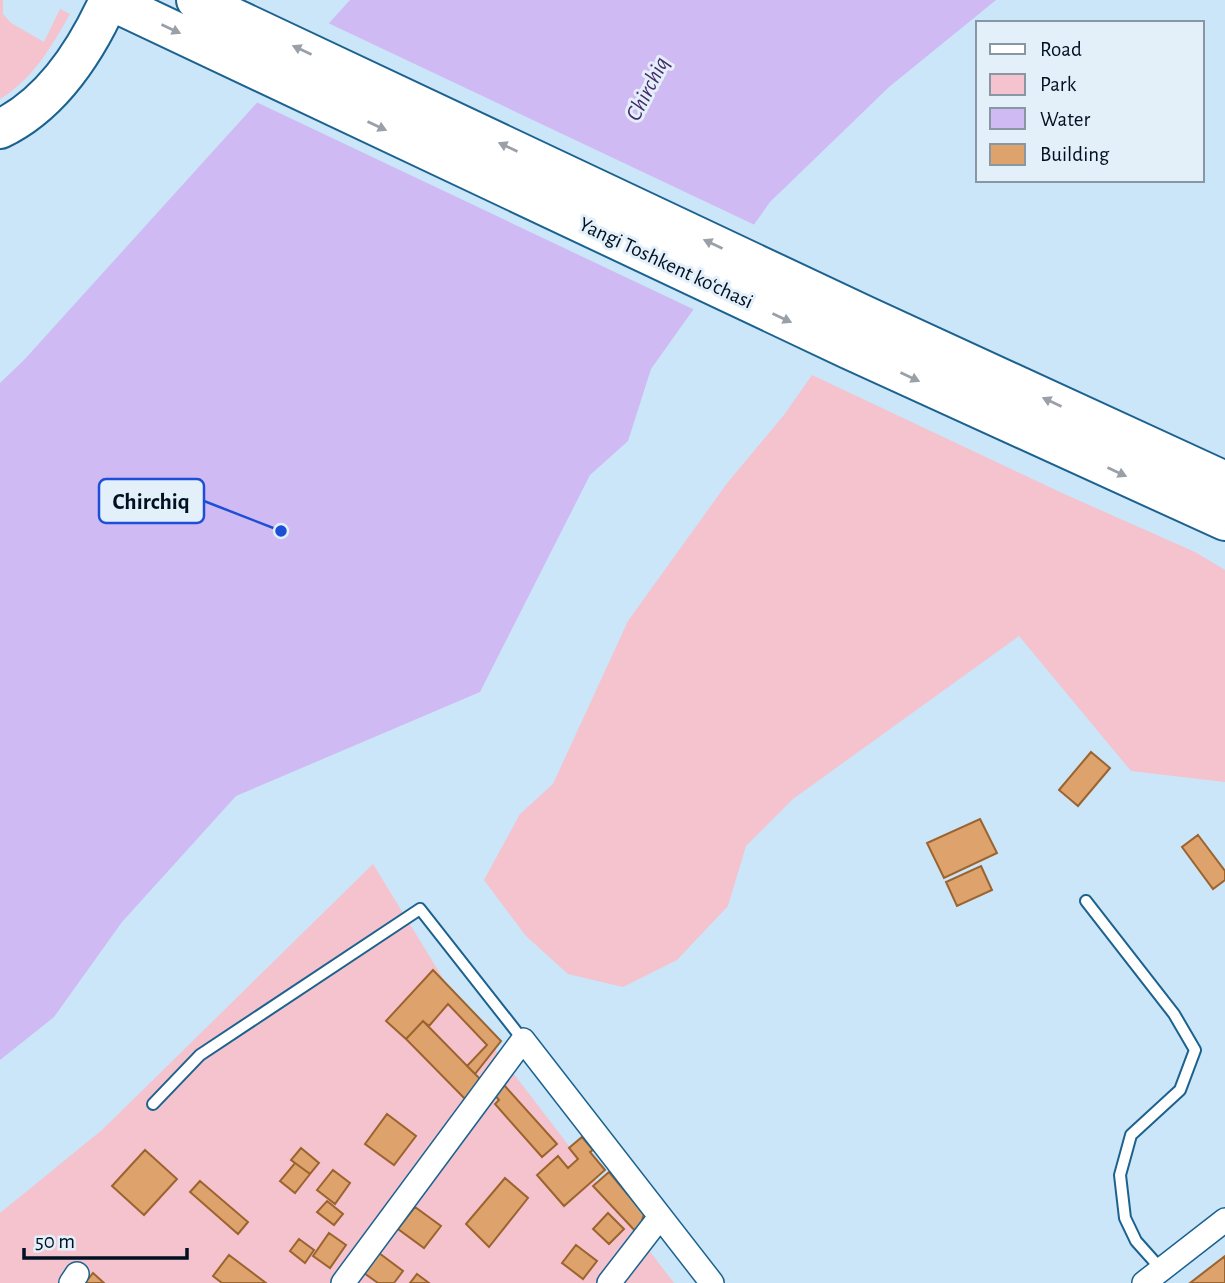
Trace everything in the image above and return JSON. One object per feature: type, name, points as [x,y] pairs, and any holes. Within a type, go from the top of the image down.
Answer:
[{"type":"highway","points":[[0,129],[33,108],[56,86],[94,33],[109,0]]},
{"type":"highway","name":"Yangi Toshkent ko‘chasi","points":[[109,0],[856,332],[1225,481]]},
{"type":"highway","name":"Yangi Toshkent ko‘chasi","points":[[197,0],[1225,521]]},
{"type":"street","points":[[343,1283],[523,1040],[712,1283]]},
{"type":"street","points":[[609,1283],[660,1217]]},
{"type":"street","points":[[1152,1276],[1225,1220]]},
{"type":"lane","points":[[1086,901],[1174,1014],[1195,1049],[1180,1090],[1131,1135],[1120,1175],[1125,1218],[1152,1276]]},
{"type":"lane","points":[[153,1104],[200,1055],[420,909],[523,1040]]},
{"type":"green space","points":[[0,0],[3,0],[3,14],[11,23],[44,42],[60,9],[70,14],[32,72],[0,99]]},
{"type":"green space","points":[[812,375],[1062,493],[1195,552],[1225,570],[1225,782],[1131,771],[1019,636],[793,799],[746,846],[728,906],[677,960],[623,987],[568,974],[526,936],[484,880],[520,814],[553,784],[628,621],[728,482],[784,415]]},
{"type":"green space","points":[[373,864],[452,993],[674,1283],[0,1283],[0,1213],[102,1130]]},
{"type":"water","name":"Chirchiq","points":[[350,0],[996,0],[889,87],[770,202],[651,369],[628,441],[590,475],[480,692],[236,796],[122,922],[54,1017],[0,1060],[0,383],[24,360]]},
{"type":"pier","points":[[326,22],[757,226],[697,311],[254,101]]},
{"type":"building","points":[[1091,752],[1110,768],[1078,806],[1059,790]]},
{"type":"building","points":[[980,819],[997,853],[944,878],[927,843]]},
{"type":"building","points":[[1198,835],[1225,871],[1225,880],[1213,889],[1182,847]]},
{"type":"building","points":[[981,866],[992,890],[957,906],[946,882]]},
{"type":"building","points":[[433,970],[501,1041],[475,1074],[467,1066],[487,1045],[448,1004],[429,1026],[423,1021],[406,1039],[386,1021]]},
{"type":"building","points":[[423,1021],[483,1082],[467,1101],[406,1039]]},
{"type":"building","points":[[504,1085],[557,1144],[542,1157],[495,1104],[499,1100],[494,1094]]},
{"type":"building","points":[[387,1114],[416,1136],[394,1165],[365,1144]]},
{"type":"building","points":[[582,1137],[605,1170],[564,1206],[537,1175],[558,1156],[568,1168],[578,1159],[569,1148]]},
{"type":"building","points":[[301,1148],[319,1163],[310,1174],[291,1160]]},
{"type":"building","points":[[145,1150],[177,1179],[144,1215],[112,1186]]},
{"type":"building","points":[[295,1163],[310,1174],[295,1193],[280,1181]]},
{"type":"building","points":[[333,1170],[350,1183],[335,1204],[317,1190]]},
{"type":"building","points":[[609,1172],[644,1214],[638,1234],[593,1186]]},
{"type":"building","points":[[505,1178],[528,1198],[489,1247],[466,1224]]},
{"type":"building","points":[[200,1181],[248,1222],[238,1234],[190,1192]]},
{"type":"building","points":[[327,1201],[343,1214],[334,1225],[317,1212]]},
{"type":"building","points":[[415,1207],[441,1226],[424,1248],[398,1229]]},
{"type":"building","points":[[608,1213],[624,1229],[609,1244],[593,1229]]},
{"type":"building","points":[[329,1233],[346,1245],[330,1268],[313,1256]]},
{"type":"building","points":[[299,1239],[314,1250],[305,1263],[290,1251]]},
{"type":"building","points":[[576,1245],[597,1261],[583,1279],[562,1263]]},
{"type":"building","points":[[379,1253],[403,1271],[394,1283],[378,1283],[364,1273]]},
{"type":"building","points":[[229,1255],[266,1283],[222,1283],[213,1276]]},
{"type":"building","points":[[1225,1256],[1225,1283],[1190,1283]]},
{"type":"building","points":[[93,1273],[104,1283],[85,1283]]},
{"type":"building","points":[[417,1274],[429,1283],[410,1283]]},
{"type":"place","name":"Chirchiq","points":[[281,531]]}]
